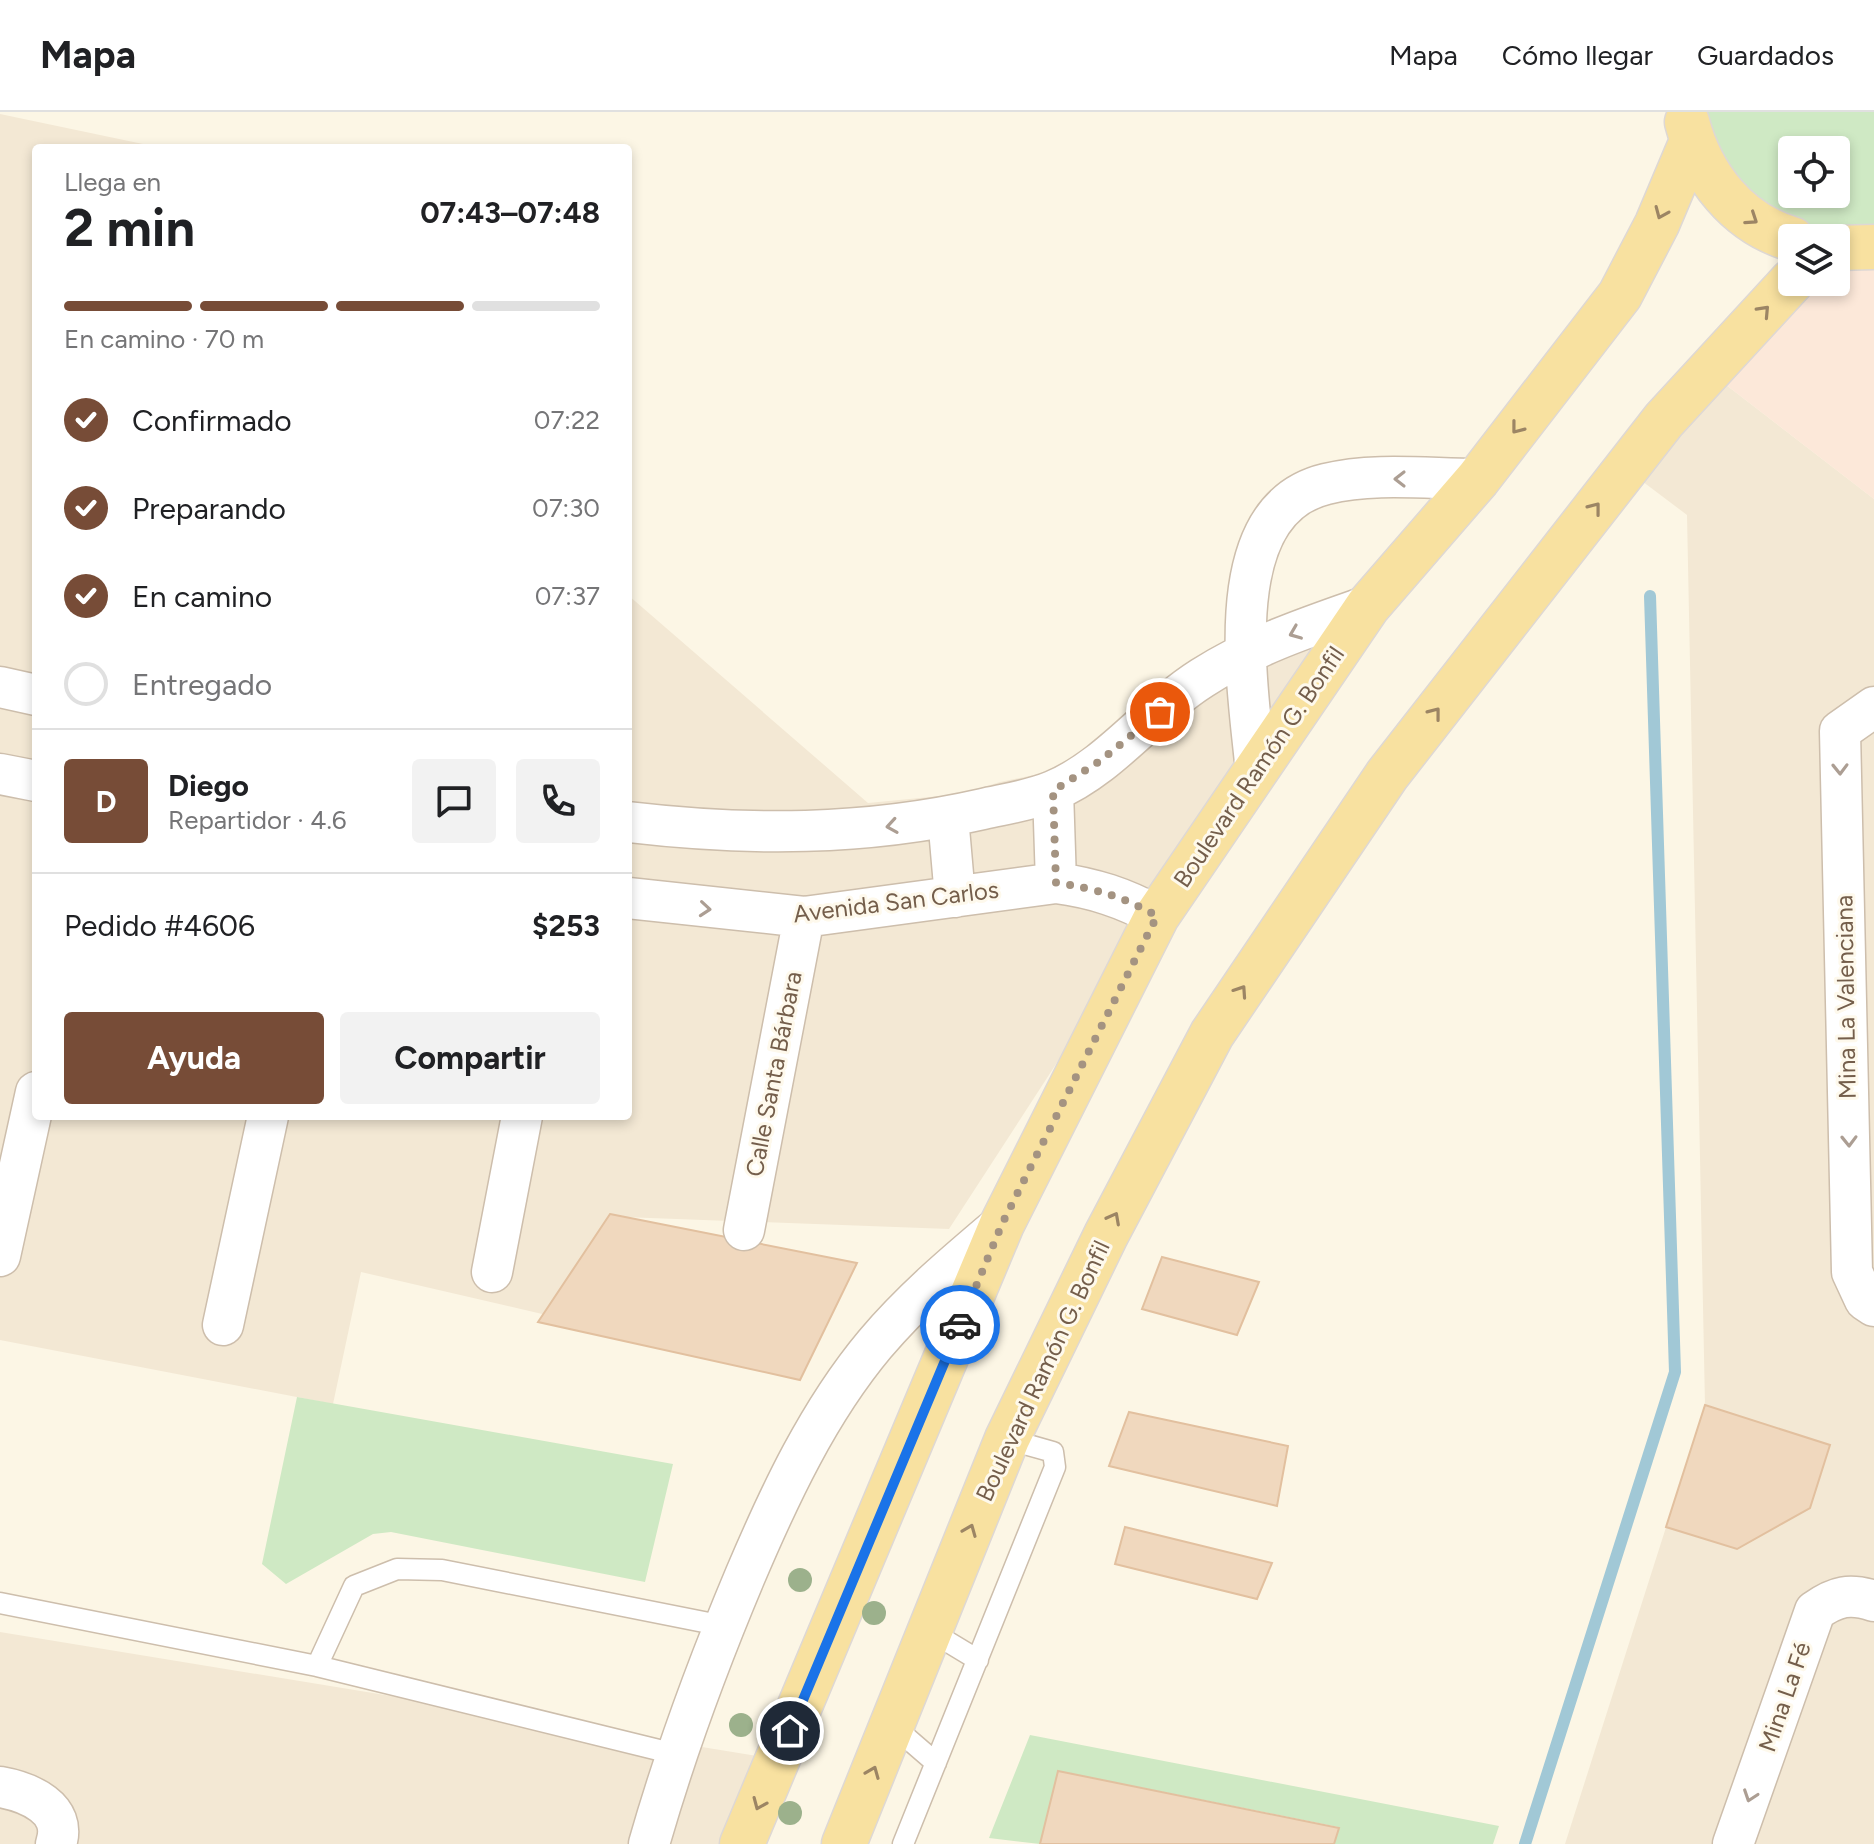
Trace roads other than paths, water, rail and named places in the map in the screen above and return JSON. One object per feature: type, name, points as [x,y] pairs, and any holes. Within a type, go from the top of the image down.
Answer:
[{"type":"main road","points":[[1689,127],[1701,164],[1732,205],[1778,235]]},
{"type":"main road","name":"Boulevard Ramón G. Bonfil","points":[[742,1844],[1002,1224],[1157,916],[1368,606],[1478,479],[1620,295],[1657,224],[1689,127]]},
{"type":"main road","points":[[1850,248],[1874,247]]},
{"type":"main road","name":"Boulevard Ramón G. Bonfil","points":[[844,1844],[1007,1439],[1106,1235],[1212,1034],[1387,775],[1664,420],[1778,296]]},
{"type":"street","points":[[1256,773],[1245,653],[1245,607],[1251,568],[1267,528],[1295,499],[1324,484],[1372,479],[1478,479]]},
{"type":"street","points":[[632,822],[704,831],[796,833],[878,828],[948,817],[1053,791],[1100,761],[1200,679],[1245,653],[1368,606]]},
{"type":"street","points":[[0,687],[32,694]]},
{"type":"street","name":"Mina La Valenciana","points":[[1869,1303],[1852,1272],[1840,731],[1873,707]]},
{"type":"street","points":[[0,774],[32,780]]},
{"type":"street","points":[[1053,791],[1056,883]]},
{"type":"street","points":[[948,817],[955,897]]},
{"type":"street","name":"Avenida San Carlos","points":[[632,898],[804,917],[1056,883],[1092,887],[1126,899],[1157,916]]},
{"type":"street","name":"Calle Santa Bárbara","points":[[744,1230],[804,917]]},
{"type":"street","points":[[0,1256],[32,1110]]},
{"type":"street","points":[[223,1325],[267,1120]]},
{"type":"street","points":[[492,1272],[521,1120]]},
{"type":"street","points":[[649,1844],[675,1754],[724,1626],[776,1502],[817,1429],[873,1347],[930,1284],[1002,1224]]},
{"type":"street","name":"Mina La Fé","points":[[1733,1844],[1815,1611],[1833,1598],[1856,1595],[1874,1601]]},
{"type":"street","points":[[0,1787],[23,1792],[44,1802],[56,1821],[56,1844]]},
{"type":"lane","points":[[903,1844],[1055,1467],[1053,1452],[1007,1439]]},
{"type":"lane","points":[[317,1666],[354,1586],[397,1569],[442,1570],[724,1626]]},
{"type":"lane","points":[[0,1603],[317,1666],[675,1754]]},
{"type":"lane","points":[[930,1631],[978,1660]]},
{"type":"lane","points":[[892,1725],[936,1763]]},
{"type":"waterway","points":[[1525,1844],[1675,1372],[1650,596]]}]
